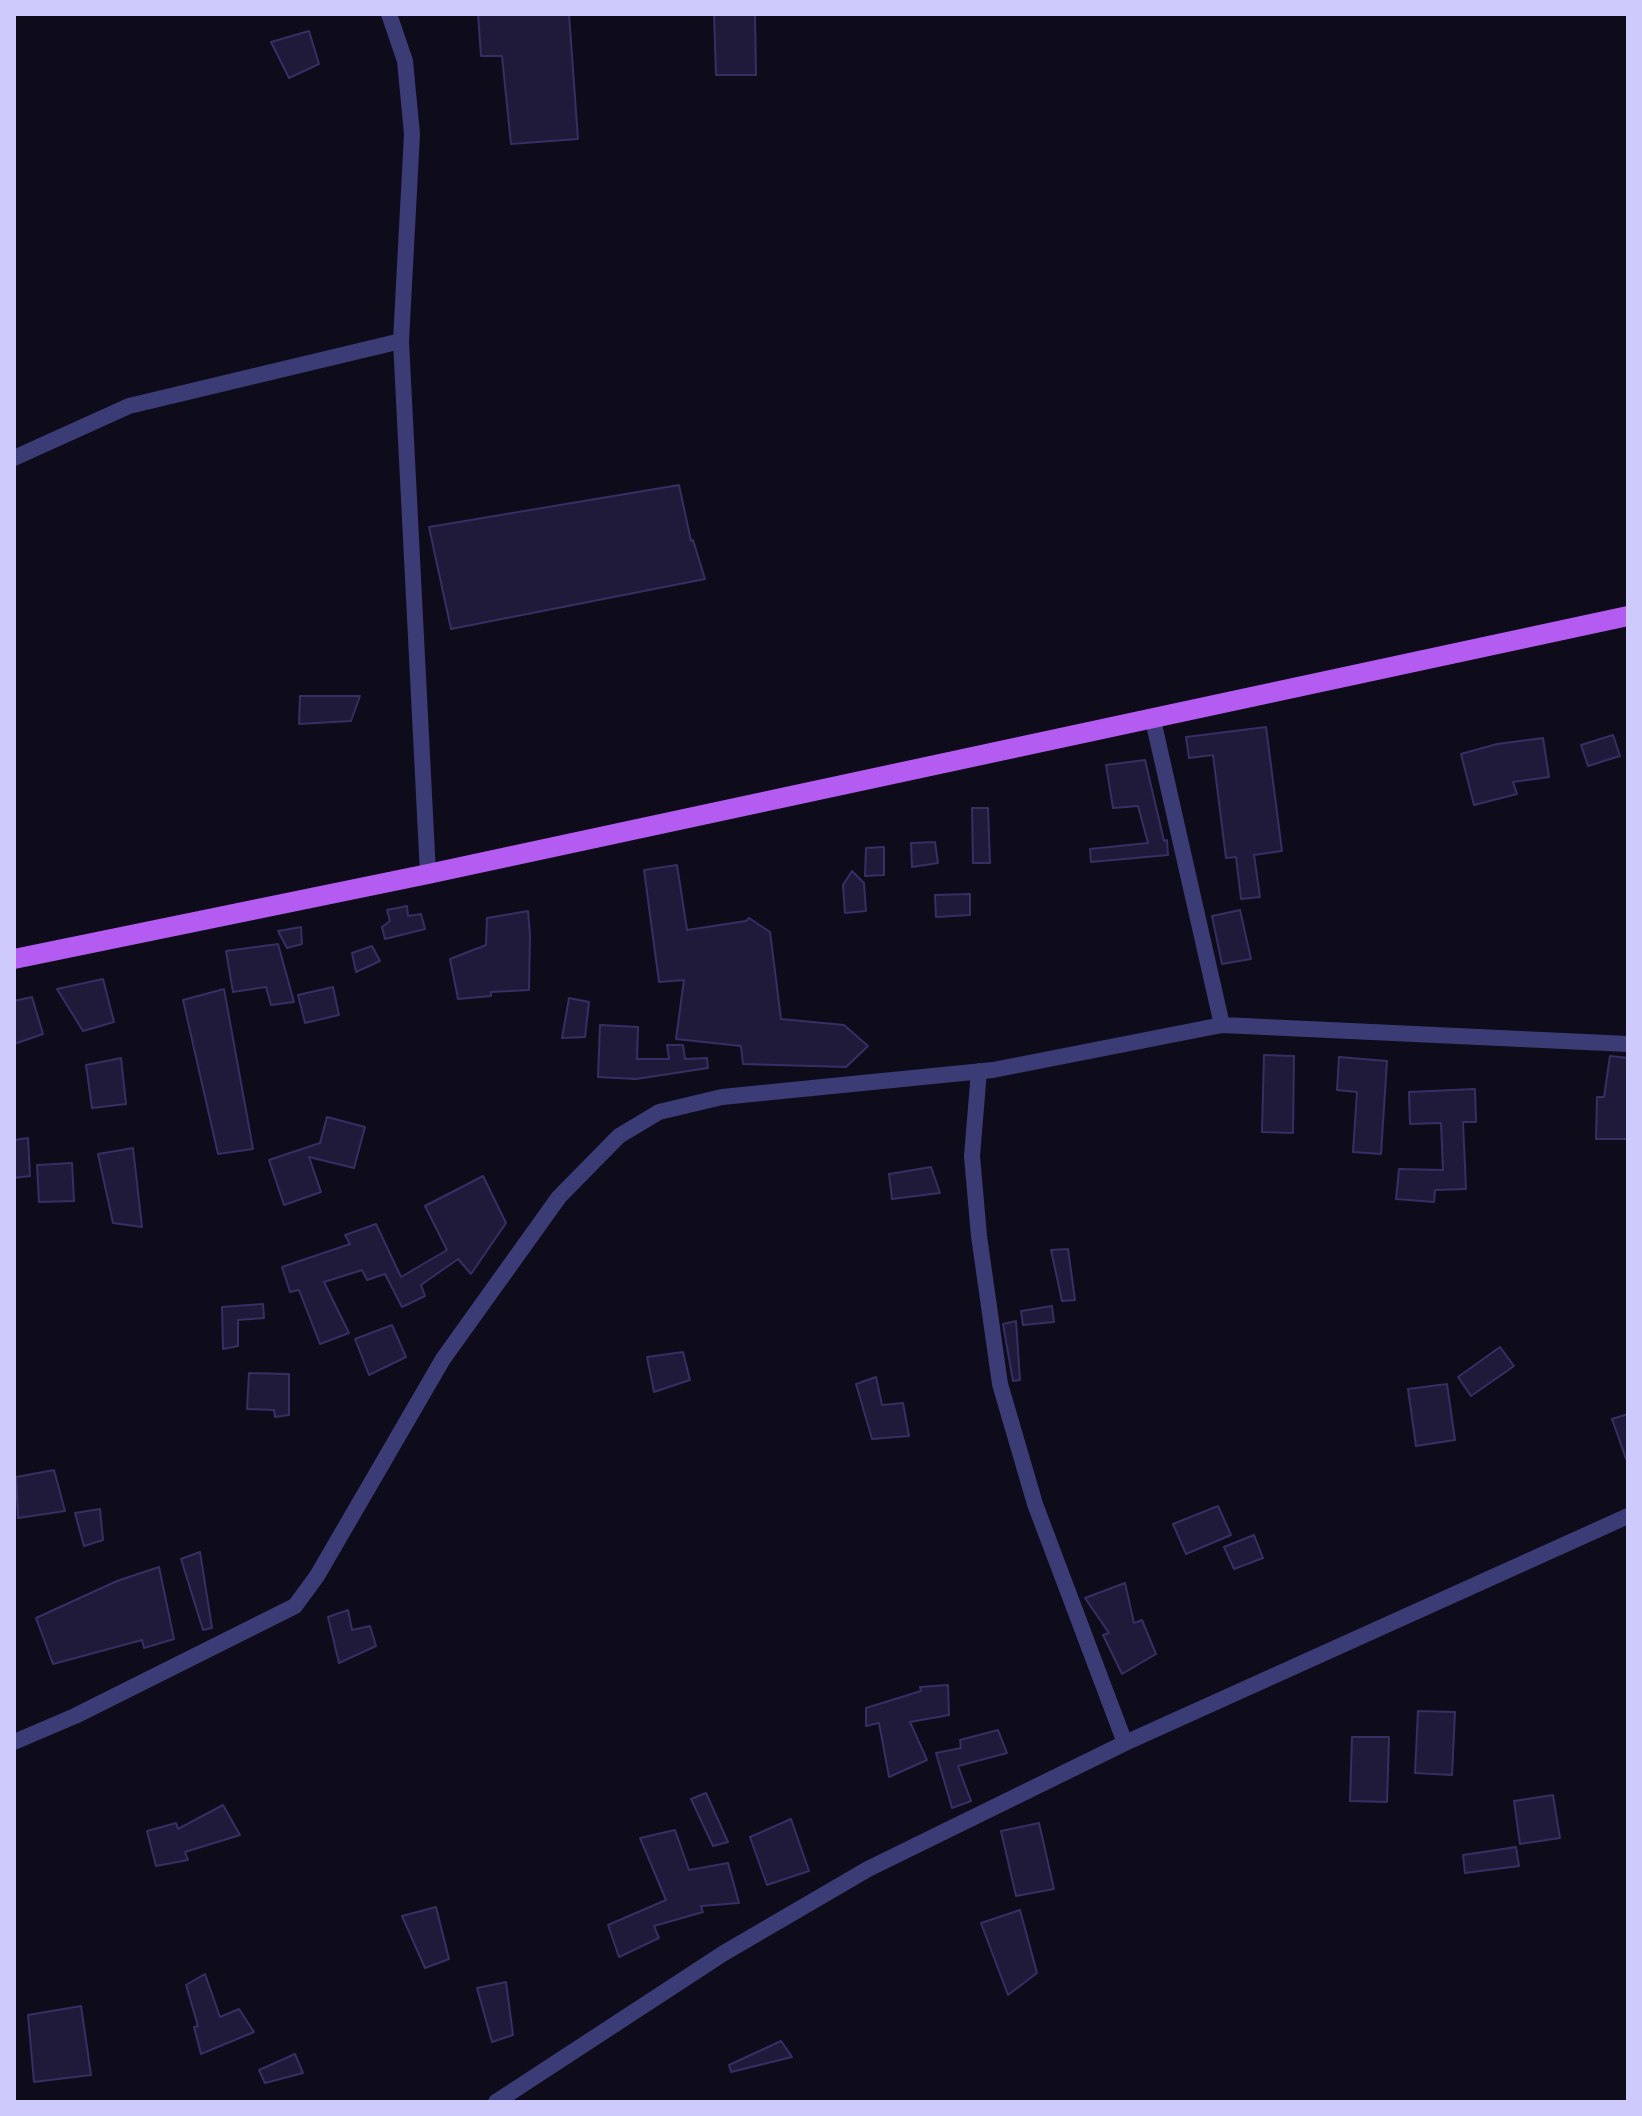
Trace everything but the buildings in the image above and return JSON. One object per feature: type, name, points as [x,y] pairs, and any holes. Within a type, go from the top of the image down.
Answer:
[{"type":"main road","points":[[14,959],[1627,619]]},
{"type":"street","points":[[389,14],[405,61],[412,134],[401,341],[428,874]]},
{"type":"street","points":[[14,458],[129,406],[401,341]]},
{"type":"street","points":[[1153,720],[1222,1025]]},
{"type":"street","points":[[14,1742],[75,1716],[295,1606],[317,1576],[443,1359],[559,1197],[619,1136],[659,1112],[722,1097],[979,1071],[1222,1025],[1628,1044]]},
{"type":"street","points":[[979,1071],[972,1156],[979,1236],[1000,1384],[1035,1504],[1125,1743]]},
{"type":"street","points":[[496,2102],[724,1953],[868,1869],[1125,1743],[1628,1516]]}]
